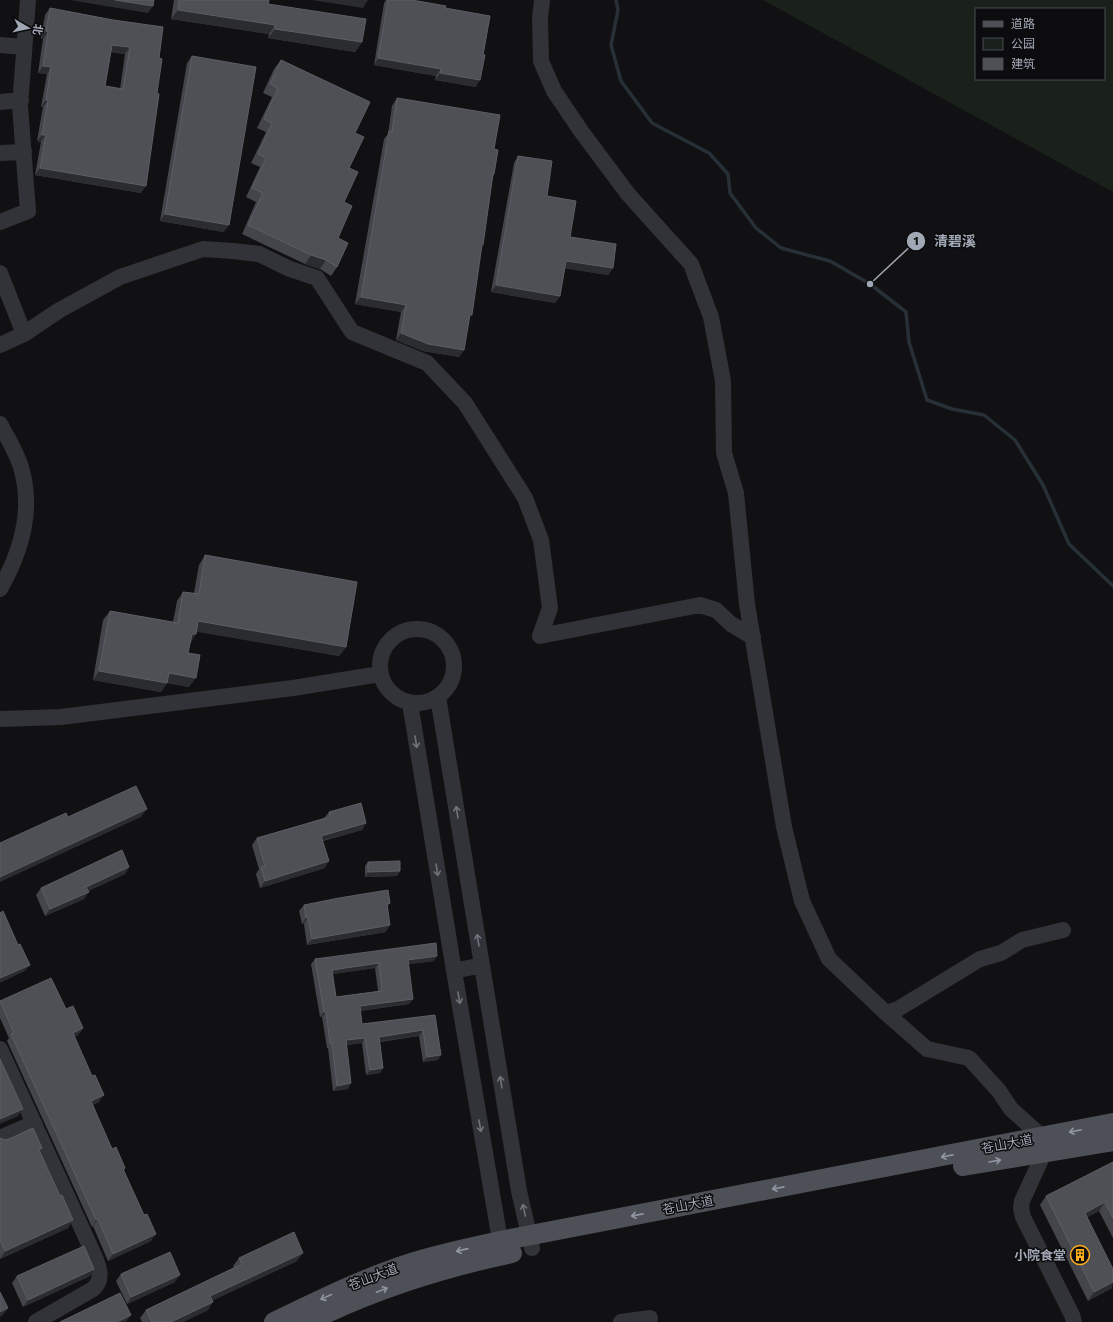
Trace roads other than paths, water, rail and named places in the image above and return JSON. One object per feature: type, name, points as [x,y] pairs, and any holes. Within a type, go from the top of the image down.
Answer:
[{"type":"main road","name":"苍山大道","points":[[274,1322],[339,1291],[408,1264],[434,1256],[502,1248],[1043,1145],[1113,1123]]},
{"type":"main road","name":"苍山大道","points":[[1043,1145],[1113,1141]]},
{"type":"main road","name":"苍山大道","points":[[308,1322],[330,1311],[390,1286],[502,1248]]},
{"type":"street","points":[[0,222],[28,211],[21,100],[28,0]]},
{"type":"street","points":[[542,0],[540,18],[541,61],[554,91],[581,131],[628,194],[691,264],[711,317],[723,381],[724,453],[736,493],[747,604],[784,827],[802,900],[830,959],[886,1014],[927,1049],[969,1058],[999,1091],[1011,1109],[1043,1145],[1022,1201],[1021,1208],[1023,1216],[1072,1315],[1074,1322]]},
{"type":"street","points":[[0,45],[24,47]]},
{"type":"street","points":[[0,102],[21,100]]},
{"type":"street","points":[[0,153],[24,152]]},
{"type":"street","points":[[0,345],[24,334],[58,311],[120,277],[203,249],[259,254],[290,269],[317,278],[352,332],[427,363],[466,403],[525,498],[541,540],[550,608],[540,636],[700,605],[716,610],[731,624],[753,637]]},
{"type":"street","points":[[0,273],[24,334]]},
{"type":"street","points":[[0,424],[16,453],[22,470],[26,487],[27,509],[20,544],[12,565],[0,589]]},
{"type":"street","points":[[413,628],[428,630],[441,637],[450,648],[454,661],[453,675],[448,688],[438,698],[424,703],[410,703],[396,698],[385,688],[380,674],[380,658],[386,644],[398,633],[413,628]]},
{"type":"street","points":[[0,719],[61,717],[293,688],[380,674]]},
{"type":"street","points":[[438,698],[519,1191],[531,1242]]},
{"type":"street","points":[[410,703],[454,971],[502,1248]]},
{"type":"street","points":[[886,1014],[898,1009],[980,959],[1001,953],[1022,940],[1063,930]]},
{"type":"street","points":[[454,971],[482,965]]},
{"type":"street","points":[[0,1049],[94,1255],[100,1274],[97,1286],[36,1322]]},
{"type":"street","points":[[0,1138],[34,1123]]},
{"type":"street","points":[[621,1322],[650,1318]]},
{"type":"waterway","points":[[616,0],[618,10],[611,45],[621,81],[652,123],[709,153],[728,174],[730,193],[756,228],[781,248],[830,261],[870,284],[906,312],[909,342],[927,400],[952,409],[984,415],[1015,440],[1043,485],[1069,544],[1113,586]]},
{"type":"place","name":"清碧溪","points":[[870,284]]},
{"type":"place","name":"小院食堂","points":[[1080,1255]]}]
